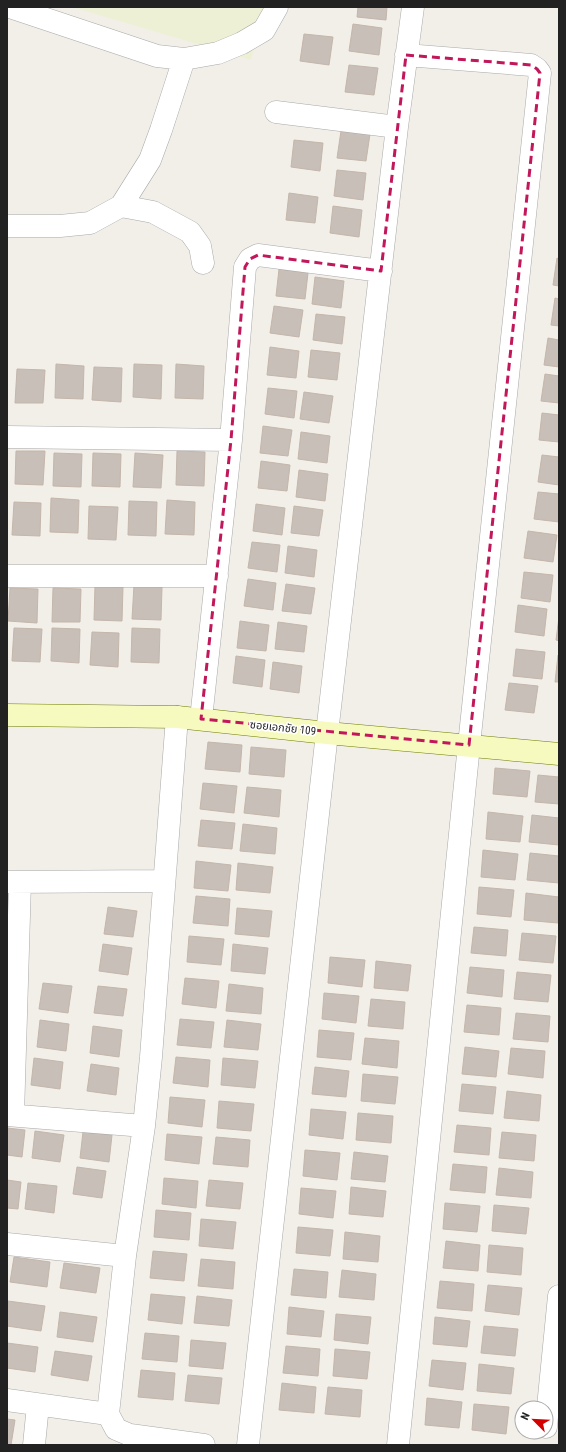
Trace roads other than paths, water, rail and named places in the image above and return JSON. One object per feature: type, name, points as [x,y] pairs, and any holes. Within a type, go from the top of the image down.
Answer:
[{"type":"street","points":[[10,7],[157,56],[184,59],[218,53],[242,43],[264,30],[277,7]]},
{"type":"street","points":[[248,1445],[326,733],[397,127],[413,7]]},
{"type":"street","points":[[398,1445],[469,745],[540,73],[531,65],[406,54]]},
{"type":"street","points":[[7,226],[60,226],[90,223],[121,206],[150,160],[184,59]]},
{"type":"street","points":[[276,112],[397,127]]},
{"type":"street","points":[[121,206],[154,212],[190,232],[200,246],[203,263]]},
{"type":"street","points":[[201,719],[231,440],[245,267],[250,259],[258,255],[381,272]]},
{"type":"street","points":[[7,437],[231,440]]},
{"type":"street","points":[[7,576],[217,576]]},
{"type":"street","name":"ซอยเอกชัย 109","points":[[7,715],[177,717],[326,733],[559,754]]},
{"type":"street","points":[[177,717],[151,1057],[144,1126],[125,1256],[108,1414],[116,1429],[130,1435],[199,1445]]},
{"type":"street","points":[[144,1126],[10,1115],[13,882],[164,881]]},
{"type":"street","points":[[7,1244],[125,1256]]},
{"type":"street","points":[[549,1400],[559,1296]]},
{"type":"street","points":[[7,1400],[108,1414]]},
{"type":"street","points":[[34,1445],[38,1405]]}]
